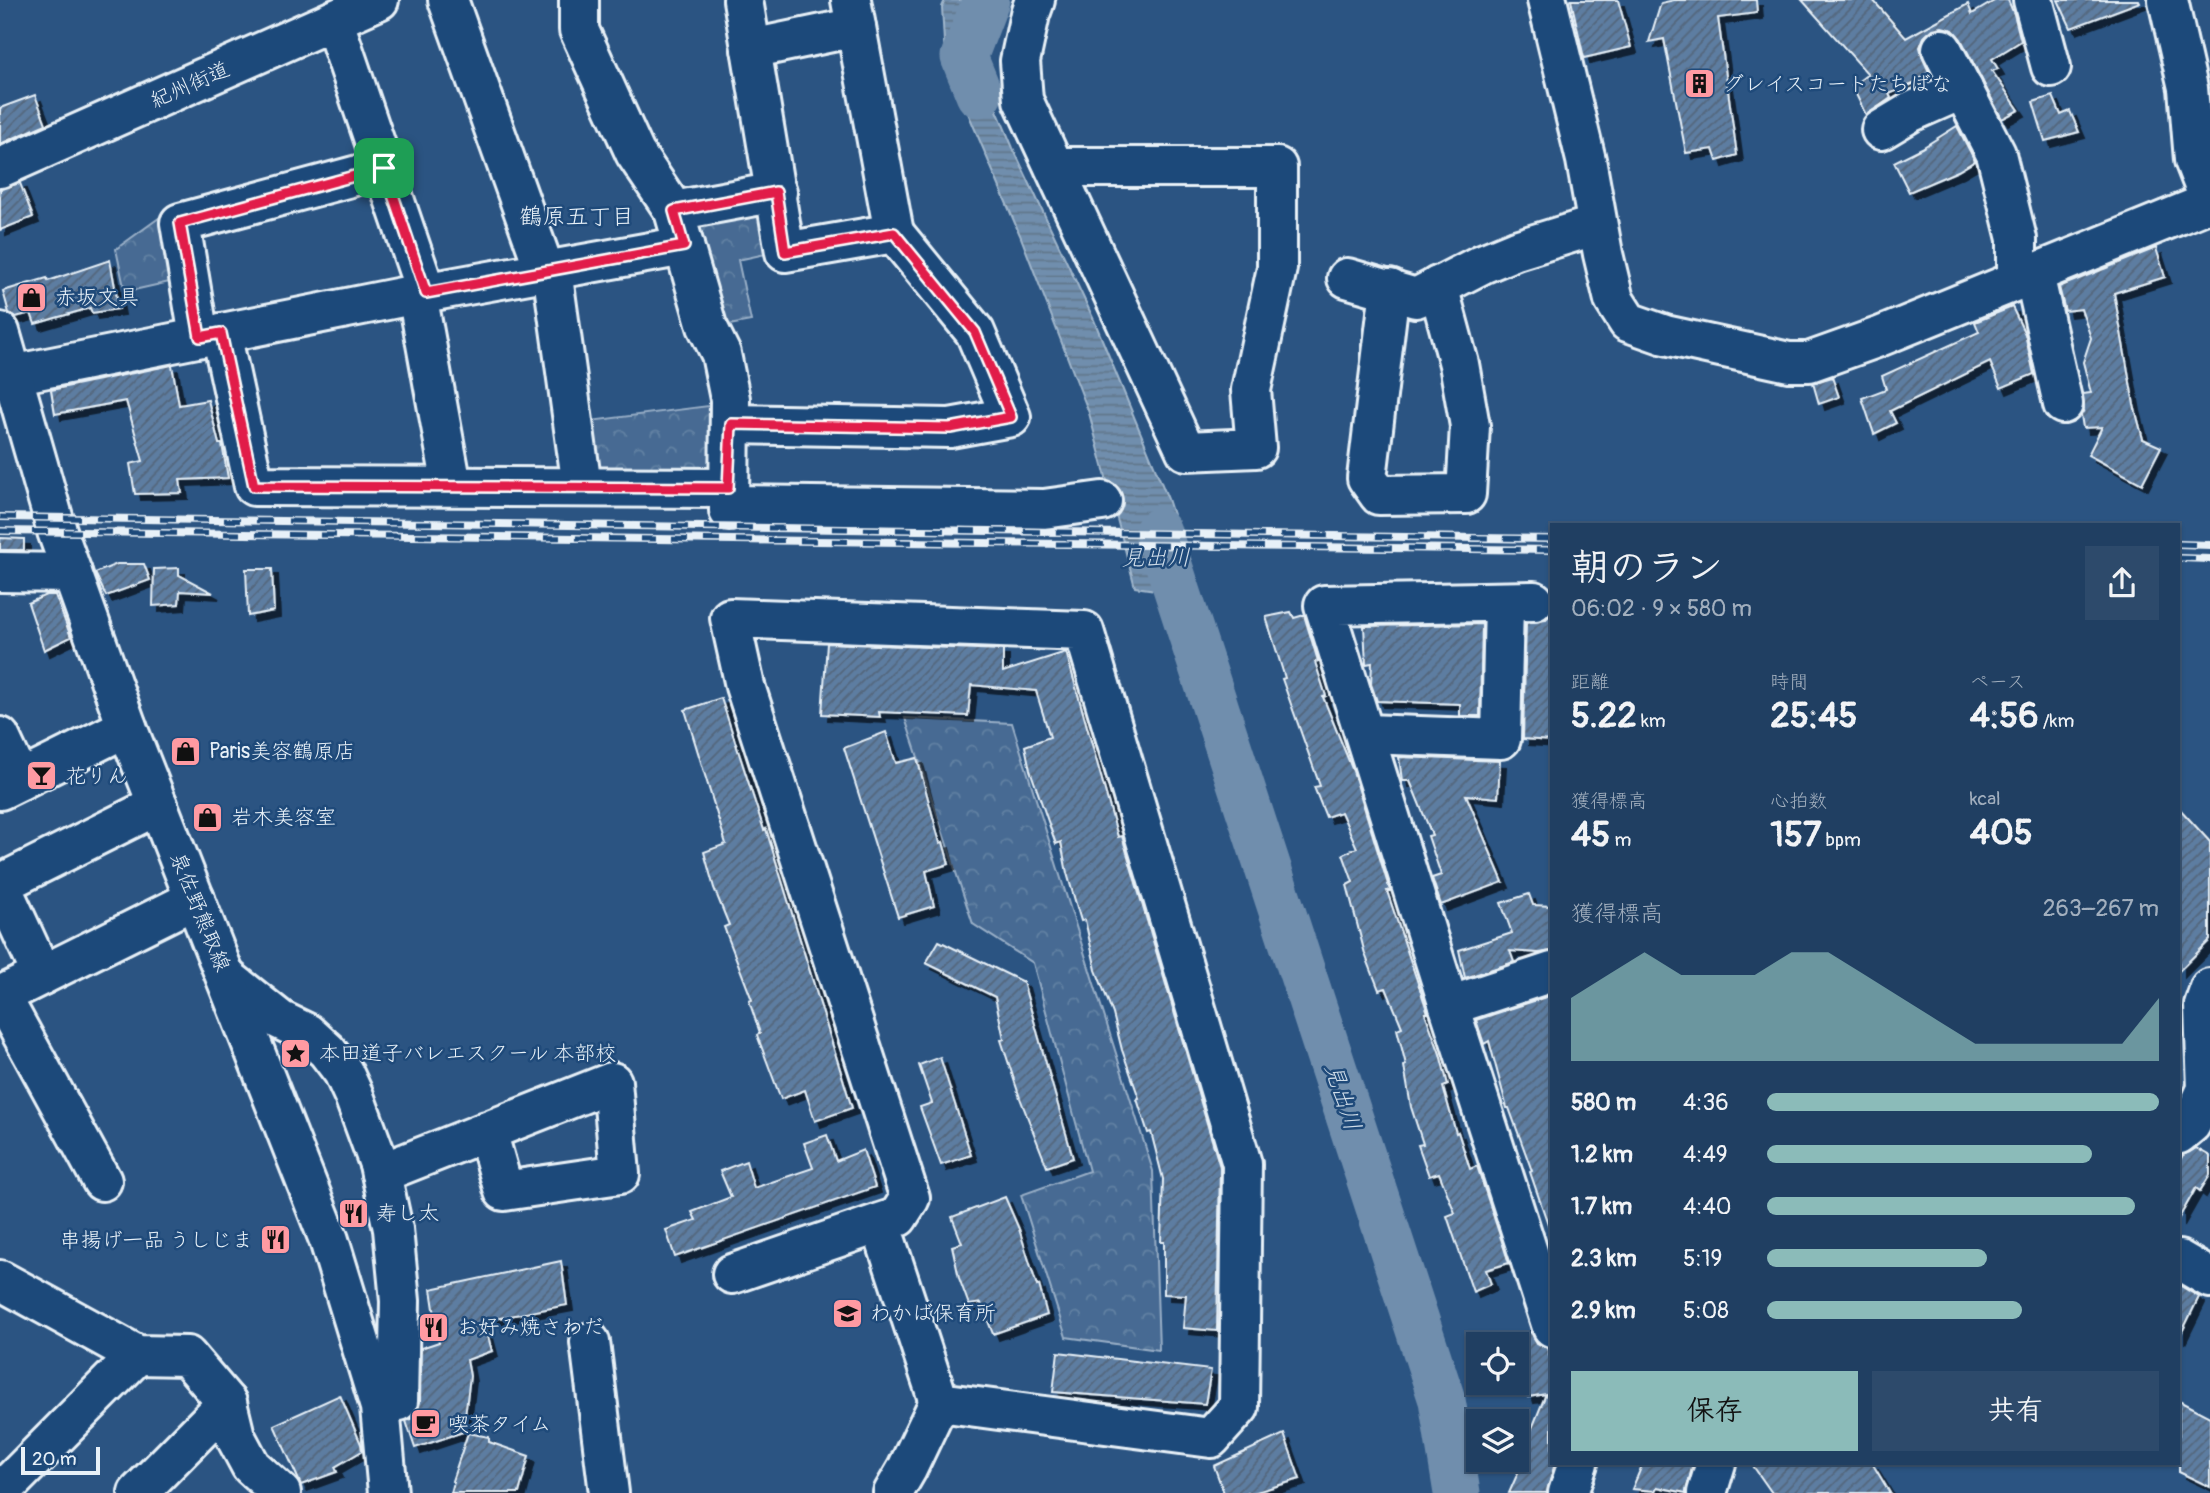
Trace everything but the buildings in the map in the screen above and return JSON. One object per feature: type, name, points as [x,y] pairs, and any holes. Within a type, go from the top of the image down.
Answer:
[{"type":"street","name":"紀州街道","points":[[0,168],[379,0]]},
{"type":"street","points":[[448,0],[548,270],[582,487]]},
{"type":"street","points":[[579,0],[579,30],[635,153],[679,229],[707,326],[721,354],[730,399],[729,502]]},
{"type":"street","points":[[743,0],[785,252],[894,233]]},
{"type":"street","points":[[1035,0],[1020,61],[1023,100],[1054,167],[1186,451],[1255,448],[1251,390],[1277,268],[1277,167],[1054,167]]},
{"type":"street","points":[[1547,0],[1586,160],[1614,300],[1628,321],[1665,335],[1789,362],[1809,362],[1879,337],[2210,201],[2194,160],[2189,88],[2168,0]]},
{"type":"street","points":[[2033,0],[2051,67]]},
{"type":"street","points":[[731,424],[950,428],[1011,417],[975,332],[894,233],[853,13],[751,50]]},
{"type":"street","points":[[334,22],[384,168],[421,294],[452,486]]},
{"type":"street","points":[[1942,49],[1996,153],[2026,278],[2063,404]]},
{"type":"street","points":[[1881,130],[1911,112],[1963,89]]},
{"type":"street","points":[[384,168],[180,223],[254,486],[582,487],[729,502],[1044,509],[1102,501]]},
{"type":"street","points":[[12,375],[548,270],[679,229],[776,192]]},
{"type":"street","points":[[1347,278],[1416,298],[1516,250],[1597,225]]},
{"type":"street","points":[[1390,289],[1367,478],[1379,495],[1466,495],[1470,426],[1459,364],[1438,286]]},
{"type":"street","name":"泉佐野熊取線","points":[[0,332],[57,531],[127,727],[333,1253],[380,1407],[388,1493]]},
{"type":"street","points":[[0,572],[72,573]]},
{"type":"street","points":[[1366,734],[1501,739],[1519,601],[1325,605],[1449,1006],[1545,1282],[1550,1314]]},
{"type":"street","points":[[732,1274],[898,1217],[910,1198],[745,686],[730,618],[1084,631],[1242,1164],[1239,1406],[1210,1438],[939,1402]]},
{"type":"street","points":[[0,737],[10,785],[127,727]]},
{"type":"street","points":[[42,975],[0,884],[158,805]]},
{"type":"street","points":[[102,1181],[0,996],[195,899]]},
{"type":"street","points":[[1449,1006],[1550,973]]},
{"type":"street","points":[[226,977],[280,1020],[307,1033],[327,1051],[344,1072],[354,1096],[381,1173],[393,1229],[400,1301],[398,1401]]},
{"type":"street","points":[[2193,1131],[2207,1089],[2204,1005],[2210,988]]},
{"type":"street","points":[[381,1173],[487,1131]]},
{"type":"street","points":[[880,1223],[939,1402],[893,1493]]},
{"type":"street","points":[[2180,1261],[2210,1278]]},
{"type":"street","points":[[0,1280],[137,1354],[187,1356],[227,1403],[235,1436],[251,1466],[281,1493]]},
{"type":"street","points":[[590,1342],[609,1493]]},
{"type":"street","points":[[0,1493],[137,1354]]},
{"type":"street","points":[[138,1493],[227,1403]]},
{"type":"street","points":[[1567,1493],[1577,1465]]},
{"type":"street","points":[[1707,1493],[1715,1465]]},
{"type":"green space","points":[[765,210],[770,253],[738,260],[751,321],[718,327],[693,226]]},
{"type":"green space","points":[[163,215],[174,281],[125,292],[116,249]]},
{"type":"green space","points":[[716,405],[723,457],[691,478],[591,479],[582,422]]},
{"type":"green space","points":[[905,718],[1012,723],[1153,1171],[1159,1350],[1066,1337],[1021,1195],[1089,1171],[1033,963],[973,924]]},
{"type":"water","name":"見出川","points":[[945,0],[973,0],[970,7],[974,56],[1013,148],[1094,320],[1168,499],[1199,596],[1135,587],[1089,413],[1020,235],[945,59],[942,7]]},
{"type":"waterway","name":"見出川","points":[[979,94],[964,57],[986,0]]},
{"type":"waterway","name":"見出川","points":[[1158,532],[1442,1400],[1457,1493]]},
{"type":"railway","points":[[0,517],[1550,539]]},
{"type":"railway","points":[[0,531],[1550,550]]},
{"type":"railway","points":[[2180,544],[2210,545]]},
{"type":"railway","points":[[2180,558],[2210,559]]},
{"type":"place","name":"グレイスコートたちばな","points":[[1700,84]]},
{"type":"place","name":"赤坂文具","points":[[32,297]]},
{"type":"place","name":"Paris美容鶴原店","points":[[186,751]]},
{"type":"place","name":"花りん","points":[[42,776]]},
{"type":"place","name":"岩木美容室","points":[[208,817]]},
{"type":"place","name":"本田道子バレエスクール 本部校","points":[[296,1053]]},
{"type":"place","name":"寿し太","points":[[353,1213]]},
{"type":"place","name":"串揚げ一品 うしじま","points":[[276,1240]]},
{"type":"place","name":"わかば保育所","points":[[847,1313]]},
{"type":"place","name":"お好み焼さわだ","points":[[434,1327]]},
{"type":"place","name":"喫茶タイム","points":[[425,1424]]},
{"type":"district","name":"鶴原五丁目","points":[[577,216]]},
{"type":"route","points":[[384,168],[426,293],[684,246],[674,211],[776,192],[785,252],[894,233],[975,332],[1011,417],[950,428],[731,424],[728,488],[254,486],[221,333],[200,337],[180,223],[384,168]]}]
